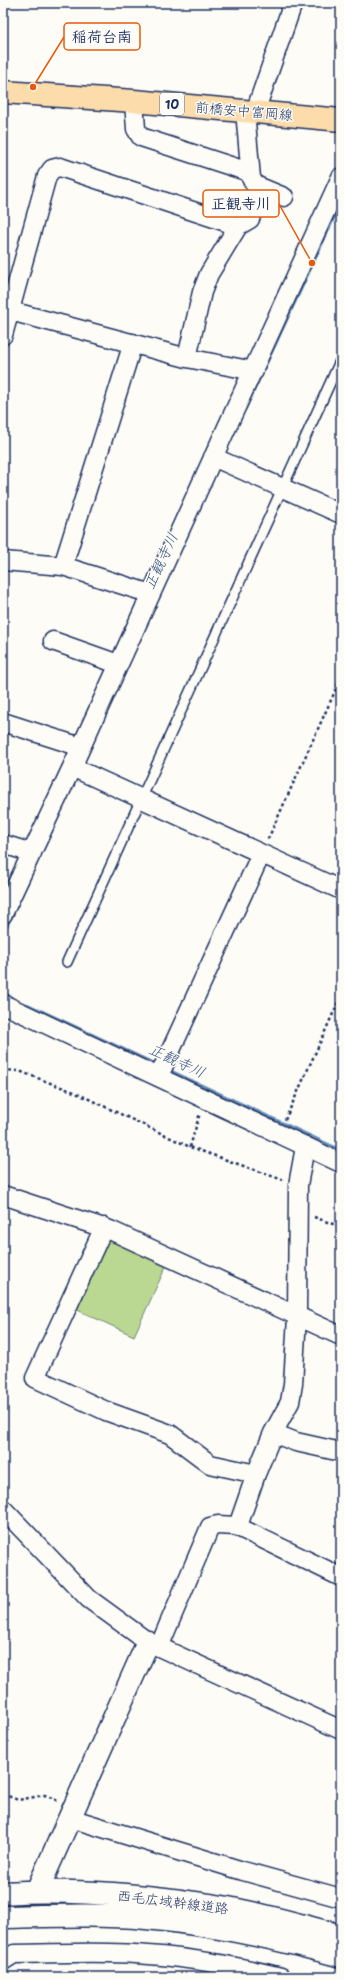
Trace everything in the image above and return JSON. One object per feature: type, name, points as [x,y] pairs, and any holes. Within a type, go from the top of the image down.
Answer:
[{"type":"main road","name":"前橋安中富岡線","points":[[3,92],[134,101],[341,120]]},
{"type":"main road","points":[[37,1891],[72,1814],[154,1644]]},
{"type":"main road","name":"西毛広域幹線道路","points":[[3,1893],[37,1891],[137,1896],[224,1908],[341,1936]]},
{"type":"main road","name":"西毛広域幹線道路","points":[[3,1917],[70,1916],[146,1918],[223,1928],[287,1940],[341,1956]]},
{"type":"street","points":[[284,197],[255,185],[250,172],[250,111],[293,3]]},
{"type":"street","points":[[134,101],[136,129],[141,137],[250,172]]},
{"type":"street","points":[[3,335],[6,310],[47,176],[52,169],[60,167],[238,226]]},
{"type":"street","points":[[3,914],[72,767],[341,177]]},
{"type":"street","points":[[188,358],[202,292],[209,274],[238,226],[250,219],[262,189]]},
{"type":"street","points":[[6,310],[188,358],[254,370]]},
{"type":"street","points":[[63,566],[134,344]]},
{"type":"street","points":[[213,457],[341,514]]},
{"type":"street","points":[[3,561],[63,566],[151,594]]},
{"type":"street","points":[[53,640],[118,664]]},
{"type":"street","points":[[3,722],[81,747]]},
{"type":"street","points":[[72,767],[341,890]]},
{"type":"street","points":[[3,844],[32,853]]},
{"type":"street","points":[[159,1076],[261,854]]},
{"type":"street","points":[[3,1004],[159,1076],[341,1163]]},
{"type":"street","points":[[236,1526],[239,1523],[256,1474],[273,1433],[290,1402],[293,1384],[297,1317],[298,1186],[305,1147]]},
{"type":"street","points":[[3,1195],[104,1227],[341,1336]]},
{"type":"street","points":[[104,1227],[34,1378],[106,1411],[170,1434],[210,1464],[256,1474]]},
{"type":"street","points":[[273,1433],[296,1442],[341,1452]]},
{"type":"street","points":[[3,1509],[89,1599],[154,1644],[341,1730]]},
{"type":"street","points":[[154,1644],[210,1527],[218,1525],[236,1526],[341,1577]]},
{"type":"street","points":[[72,1814],[244,1871],[341,1898]]},
{"type":"street","points":[[3,1961],[14,1954],[117,1953],[190,1959],[254,1970],[281,1977]]},
{"type":"lane","points":[[67,962],[341,359]]},
{"type":"path","points":[[261,854],[341,678]]},
{"type":"path","points":[[279,1134],[341,996]]},
{"type":"path","points":[[3,1070],[19,1072],[74,1092],[190,1147],[298,1186]]},
{"type":"path","points":[[190,1147],[204,1098]]},
{"type":"path","points":[[298,1213],[323,1219],[341,1227]]},
{"type":"path","points":[[3,1794],[18,1800],[45,1795],[72,1814]]},
{"type":"green space","points":[[110,1237],[167,1264],[134,1336],[73,1308],[103,1238]]},
{"type":"waterway","name":"正観寺川","points":[[245,408],[341,201]]},
{"type":"waterway","name":"正観寺川","points":[[3,932],[11,916]]},
{"type":"waterway","name":"正観寺川","points":[[3,993],[11,998]]},
{"type":"waterway","name":"正観寺川","points":[[27,1005],[160,1067]]},
{"type":"waterway","name":"正観寺川","points":[[167,1070],[341,1151]]},
{"type":"place","name":"稲荷台南","points":[[33,87]]},
{"type":"place","name":"正観寺川","points":[[312,263]]}]
